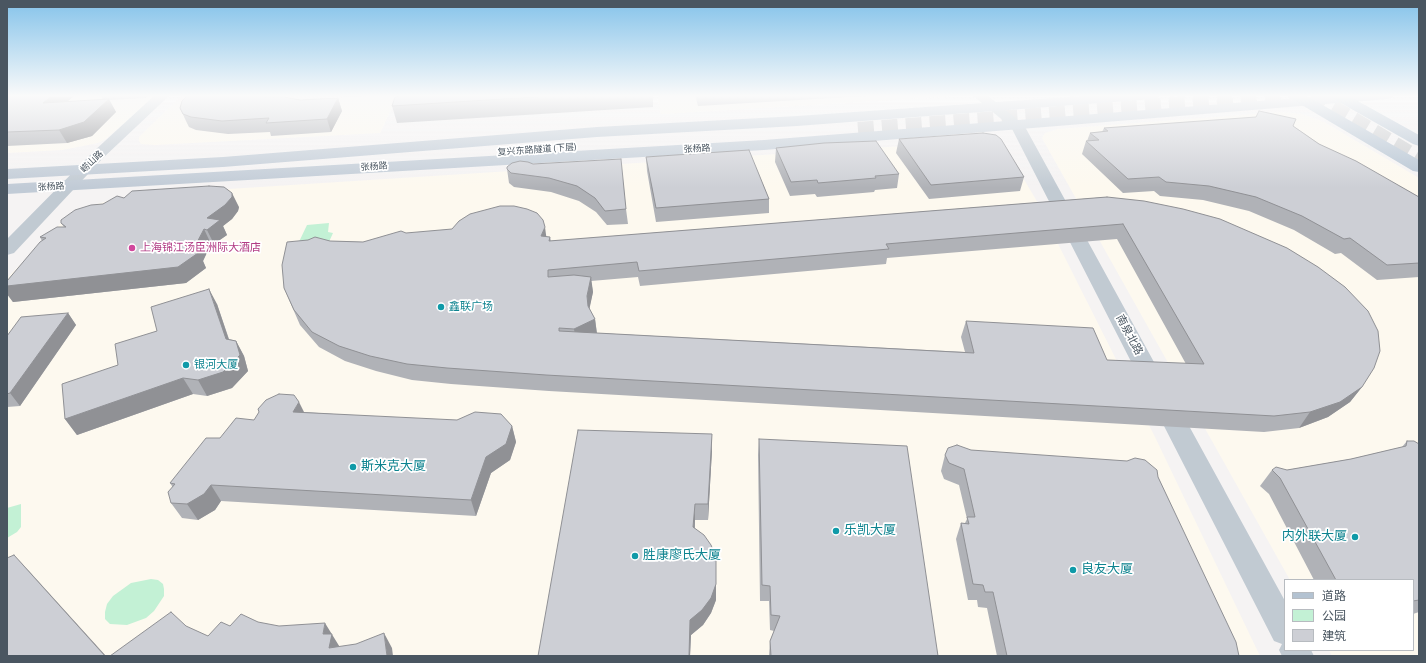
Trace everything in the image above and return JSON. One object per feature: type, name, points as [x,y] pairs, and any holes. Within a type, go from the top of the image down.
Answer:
[{"type":"main road","name":"张杨路","points":[[7,174],[223,162],[597,132],[693,126]]},
{"type":"main road","name":"张杨路","points":[[7,190],[764,145],[1005,126]]},
{"type":"main road","points":[[1348,126],[1419,168]]},
{"type":"main road","points":[[1392,126],[1419,141]]},
{"type":"main road","name":"复兴东路隧道 (下层)","points":[[384,167],[513,151],[857,127],[499,146],[395,149]]},
{"type":"street","name":"崂山路","points":[[7,249],[67,186],[130,126]]},
{"type":"street","name":"南泉北路","points":[[1017,126],[1284,629]]},
{"type":"shaded area","points":[[7,126],[121,126],[106,139],[98,143],[62,150],[7,153]]},
{"type":"shaded area","points":[[150,126],[383,126],[380,133],[155,145],[141,144],[139,137]]},
{"type":"shaded area","points":[[1098,126],[1331,126],[1419,178],[1419,656],[1332,656],[1330,651],[1414,651],[1414,579],[1289,579],[1042,138],[1045,133],[1058,129]]},
{"type":"shaded area","points":[[983,141],[1004,146],[1035,198],[1155,437],[1260,656],[7,656],[7,278],[65,219],[89,206],[115,199],[150,194]]},
{"type":"green space","points":[[329,223],[328,232],[333,233],[328,244],[297,246],[307,225]]},
{"type":"green space","points":[[21,504],[21,527],[17,532],[7,538],[7,508]]},
{"type":"green space","points":[[151,579],[158,580],[163,584],[164,596],[154,611],[146,618],[127,625],[110,624],[105,619],[107,604],[113,596],[131,583]]},
{"type":"building","points":[[7,126],[72,126],[59,130],[7,132]]},
{"type":"building","points":[[1132,126],[1293,126],[1319,144],[1356,161],[1419,197],[1419,263],[1387,265],[1350,238],[1344,239],[1302,216],[1256,197],[1209,186],[1166,182],[1159,177],[1128,179],[1086,141],[1099,140],[1090,133],[1108,131],[1104,128]]},
{"type":"building","points":[[983,133],[996,135],[1001,139],[1024,177],[931,185],[899,139]]},
{"type":"building","points":[[876,141],[899,174],[875,176],[876,178],[818,183],[817,180],[791,182],[776,148],[824,143]]},
{"type":"building","points":[[749,150],[769,199],[656,208],[646,157]]},
{"type":"building","points":[[621,159],[626,209],[605,211],[595,198],[577,186],[549,178],[511,173],[507,169],[507,167],[512,163],[520,161],[533,164]]},
{"type":"building","name":"上海锦江汤臣洲际大酒店","points":[[209,186],[224,187],[232,193],[232,197],[225,205],[207,218],[220,220],[207,230],[204,229],[192,252],[198,253],[178,267],[7,286],[7,281],[40,242],[46,238],[40,237],[57,227],[66,227],[61,223],[61,220],[75,210],[91,205],[103,204],[117,196],[124,198],[132,191]]},
{"type":"building","points":[[1107,197],[1144,201],[1183,209],[1220,219],[1287,248],[1318,267],[1345,287],[1368,311],[1378,331],[1380,351],[1374,368],[1362,387],[1340,402],[1310,412],[1274,416],[546,375],[407,364],[370,356],[339,346],[312,332],[294,310],[284,288],[282,265],[287,242],[308,240],[315,237],[330,241],[363,242],[401,231],[406,233],[452,229],[459,221],[470,214],[500,206],[514,206],[537,213],[543,220],[545,227],[541,236],[550,237],[549,241]],"holes":[[[1123,224],[1204,364],[1107,360],[1093,328],[966,321],[974,353],[559,331],[559,328],[574,329],[595,319],[588,306],[587,296],[591,277],[574,275],[548,277],[548,270],[637,262],[639,271],[889,249],[886,244]]]},
{"type":"building","name":"银河大厦","points":[[209,289],[226,339],[236,341],[240,355],[223,372],[198,380],[183,378],[65,419],[62,384],[118,365],[115,344],[157,331],[151,307]]},
{"type":"building","points":[[68,313],[10,393],[7,394],[7,336],[21,317]]},
{"type":"building","name":"斯米克大厦","points":[[279,394],[294,395],[299,402],[293,412],[457,420],[475,412],[501,414],[512,426],[506,444],[486,457],[471,500],[211,485],[204,494],[187,504],[171,503],[168,492],[175,484],[170,483],[206,438],[220,438],[236,418],[254,420],[259,412],[258,409],[266,400]]},
{"type":"building","name":"胜康廖氏大厦","points":[[578,430],[712,434],[708,504],[695,504],[693,527],[704,535],[711,545],[716,557],[716,584],[711,598],[702,610],[690,620],[689,656],[538,656]]},
{"type":"building","name":"乐凯大厦","points":[[759,439],[907,446],[938,656],[771,656],[770,641],[780,616],[771,615],[770,586],[762,585]]},
{"type":"building","name":"内外联大厦","points":[[1407,441],[1414,441],[1419,444],[1419,600],[1414,601],[1414,579],[1335,579],[1280,478],[1272,470],[1276,467],[1287,470],[1351,459],[1406,446]]},
{"type":"building","name":"良友大厦","points":[[957,445],[971,450],[1127,461],[1135,458],[1145,460],[1157,470],[1158,477],[1236,642],[1239,656],[1007,656],[993,592],[985,592],[983,585],[973,584],[961,523],[969,524],[967,517],[975,517],[964,469],[949,463],[945,455],[948,448]]},
{"type":"building","points":[[14,555],[105,656],[7,656],[7,558]]},
{"type":"building","points":[[171,612],[186,626],[208,636],[221,622],[230,626],[241,614],[258,622],[279,626],[325,623],[323,634],[332,634],[329,648],[356,644],[384,633],[387,656],[110,656]]},
{"type":"tunnel","points":[[858,130],[909,126]]},
{"type":"tunnel","points":[[1364,126],[1419,159]]},
{"type":"place","name":"上海锦江汤臣洲际大酒店","points":[[132,248]]},
{"type":"place","name":"鑫联广场","points":[[441,307]]},
{"type":"place","name":"银河大厦","points":[[186,365]]},
{"type":"place","name":"斯米克大厦","points":[[353,467]]},
{"type":"place","name":"乐凯大厦","points":[[836,531]]},
{"type":"place","name":"内外联大厦","points":[[1355,537]]},
{"type":"place","name":"胜康廖氏大厦","points":[[635,556]]},
{"type":"place","name":"良友大厦","points":[[1073,570]]}]
